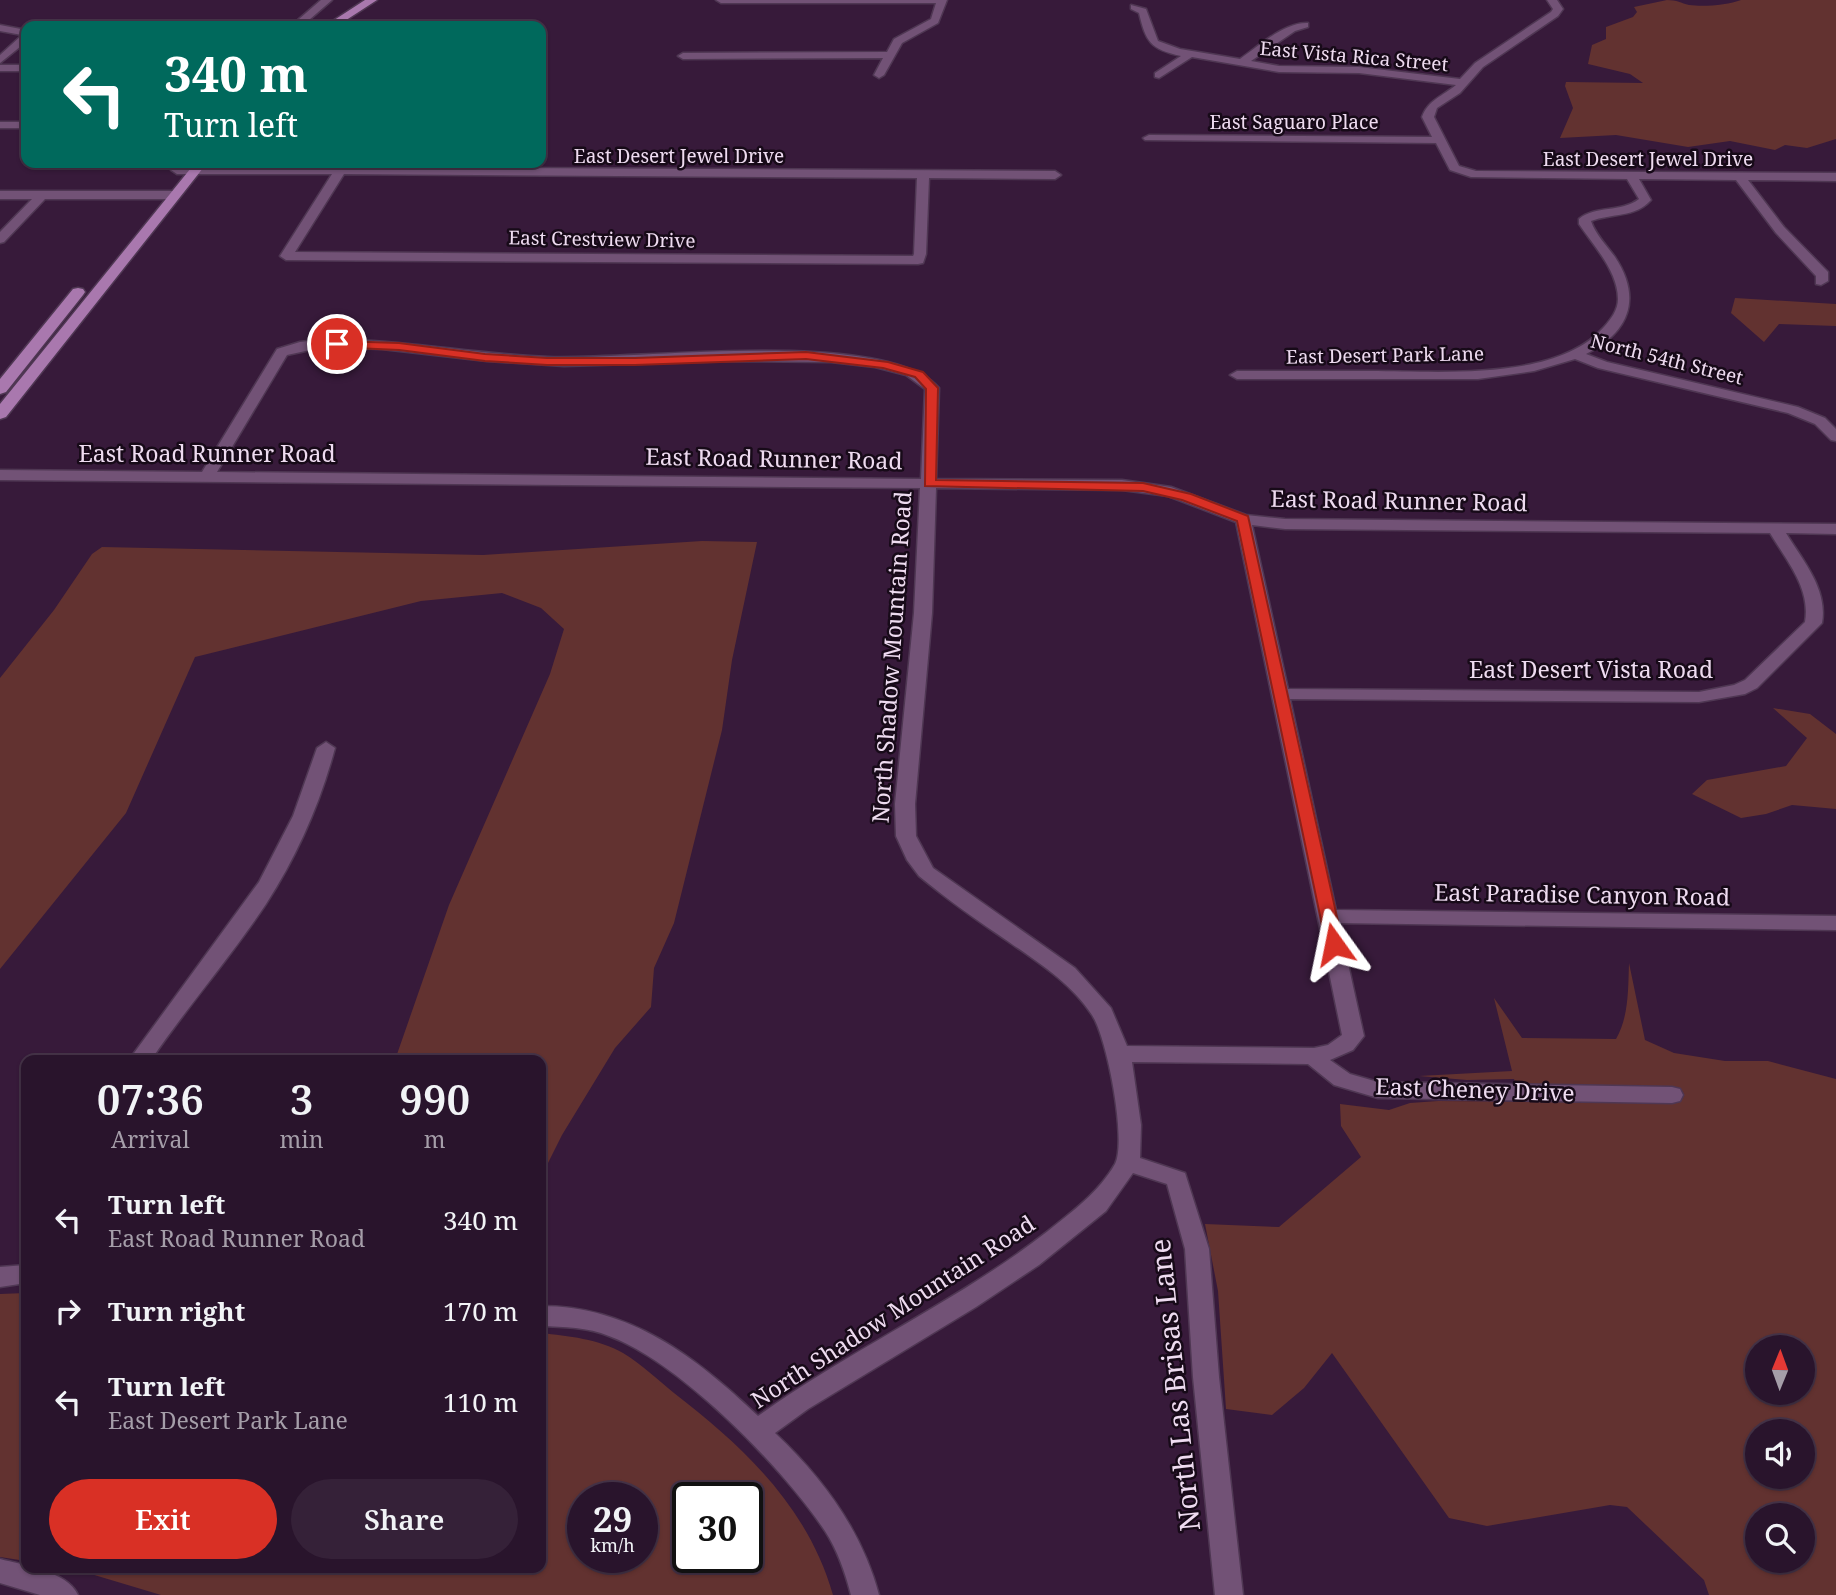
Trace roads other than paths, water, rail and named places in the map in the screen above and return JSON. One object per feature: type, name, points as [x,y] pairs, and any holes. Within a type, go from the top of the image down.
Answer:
[{"type":"main road","points":[[327,21],[357,0]]},
{"type":"main road","points":[[338,21],[374,0]]},
{"type":"main road","points":[[347,21],[374,0]]},
{"type":"main road","points":[[0,414],[162,199],[179,168]]},
{"type":"main road","points":[[0,389],[162,199],[196,168]]},
{"type":"street","points":[[302,21],[327,0]]},
{"type":"street","points":[[721,0],[942,0],[935,21],[898,41],[879,75]]},
{"type":"street","points":[[1439,140],[1428,117],[1429,111],[1463,83],[1468,74],[1479,65],[1555,14],[1558,9],[1552,0]]},
{"type":"street","name":"East Vista Rica Street","points":[[1134,7],[1143,11],[1154,43],[1190,54],[1279,69],[1359,70],[1463,83]]},
{"type":"street","points":[[1242,63],[1291,29],[1304,26]]},
{"type":"street","points":[[0,28],[21,34]]},
{"type":"street","points":[[0,60],[21,40]]},
{"type":"street","points":[[1159,75],[1190,54]]},
{"type":"street","points":[[682,56],[888,55]]},
{"type":"street","points":[[0,68],[21,68]]},
{"type":"street","points":[[0,125],[21,125]]},
{"type":"street","name":"East Saguaro Place","points":[[1149,138],[1439,140]]},
{"type":"street","name":"East Desert Jewel Drive","points":[[1439,140],[1454,168],[1475,175],[1836,177]]},
{"type":"street","name":"East Crestview Drive","points":[[343,168],[286,256],[918,260],[923,175]]},
{"type":"street","name":"East Desert Jewel Drive","points":[[473,168],[1055,175]]},
{"type":"street","name":"North 54th Street","points":[[1573,355],[1598,341],[1610,330],[1625,302],[1621,282],[1585,224],[1585,219],[1593,215],[1638,207],[1645,200],[1631,176]]},
{"type":"street","points":[[1740,177],[1780,230],[1823,275],[1821,281]]},
{"type":"street","points":[[0,195],[162,199]]},
{"type":"street","points":[[0,201],[39,198]]},
{"type":"street","points":[[0,239],[39,198]]},
{"type":"street","name":"North Shadow Mountain Road","points":[[206,477],[282,352],[291,347],[337,344],[399,346],[485,357],[580,362],[806,355],[856,359],[904,369],[919,375],[932,388],[920,659],[905,804],[906,836],[926,872],[1067,974],[1086,991],[1103,1013],[1120,1054],[1129,1125],[1128,1163],[1097,1205],[1030,1258],[967,1300],[799,1401],[756,1432]]},
{"type":"street","name":"North 54th Street","points":[[1573,355],[1602,365],[1793,410],[1820,421],[1836,437]]},
{"type":"street","name":"East Desert Park Lane","points":[[1237,376],[1443,377],[1514,370],[1573,355]]},
{"type":"street","name":"East Road Runner Road","points":[[0,475],[1143,487],[1186,497],[1243,519],[1285,524],[1836,529]]},
{"type":"street","points":[[1120,1054],[1314,1056],[1334,1052],[1348,1044],[1353,1036],[1243,519]]},
{"type":"street","name":"East Desert Vista Road","points":[[1280,694],[1699,697],[1739,690],[1751,684],[1807,631],[1815,612],[1812,590],[1775,528]]},
{"type":"street","points":[[143,1055],[173,1012],[240,927],[262,892],[310,800],[326,748]]},
{"type":"street","name":"East Paradise Canyon Road","points":[[1328,916],[1836,923]]},
{"type":"street","name":"East Cheney Drive","points":[[1314,1056],[1323,1068],[1338,1079],[1378,1090],[1672,1095]]},
{"type":"street","name":"North Las Brisas Lane","points":[[1128,1163],[1177,1179],[1197,1250],[1229,1595]]},
{"type":"street","points":[[0,1277],[21,1275]]},
{"type":"street","points":[[546,1316],[587,1319],[629,1333],[697,1378],[777,1452],[828,1512],[853,1551],[865,1595]]},
{"type":"street","points":[[0,1571],[52,1586],[64,1595]]}]
